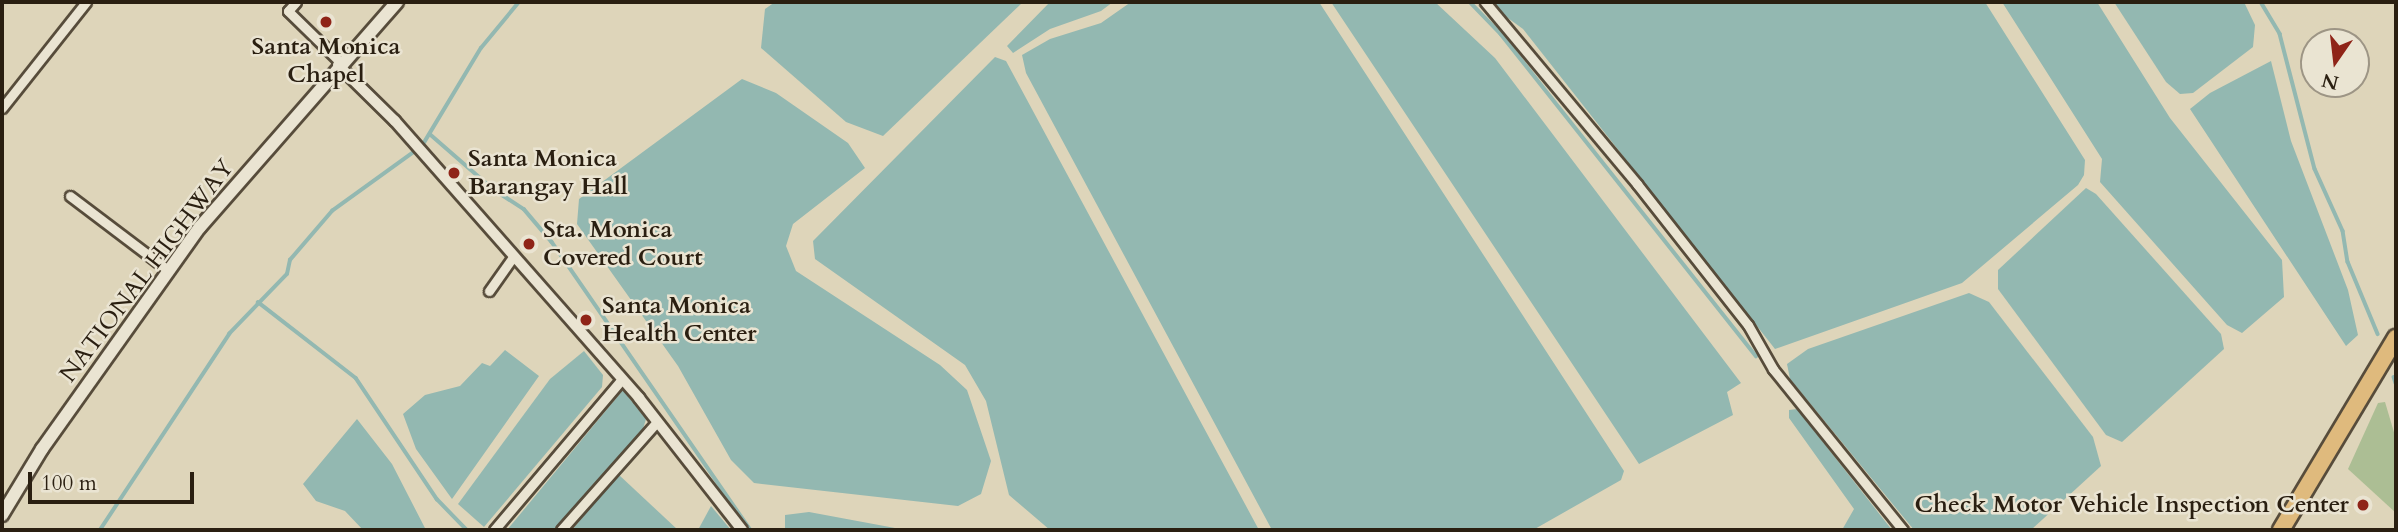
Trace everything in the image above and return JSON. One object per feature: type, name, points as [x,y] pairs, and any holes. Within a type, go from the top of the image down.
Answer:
[{"type":"highway","points":[[2281,530],[2396,338]]},
{"type":"main road","name":"NATIONAL HIGHWAY","points":[[2,514],[42,449],[168,270],[339,64],[397,2]]},
{"type":"street","points":[[2,108],[86,2]]},
{"type":"street","points":[[296,2],[288,11],[415,144],[622,379],[742,530]]},
{"type":"street","points":[[1485,2],[1663,216],[1748,325],[1773,369],[1903,530]]},
{"type":"street","points":[[70,196],[168,270]]},
{"type":"street","points":[[489,291],[513,257]]},
{"type":"street","points":[[494,530],[622,379]]},
{"type":"street","points":[[561,530],[656,423]]},
{"type":"green space","points":[[2385,402],[2396,439],[2396,513],[2348,469],[2378,403]]},
{"type":"water","points":[[775,2],[1023,2],[883,136],[846,122],[761,48],[765,9]]},
{"type":"water","points":[[1050,2],[1113,2],[1101,11],[1050,29],[1013,53],[1007,46]]},
{"type":"water","points":[[1131,2],[1319,2],[1624,471],[1621,480],[1533,530],[1272,530],[1026,73],[1022,55],[1050,39],[1101,23]]},
{"type":"water","points":[[1331,2],[1435,2],[1495,58],[1741,383],[1727,392],[1733,415],[1639,464]]},
{"type":"water","points":[[1494,2],[1985,2],[2085,160],[2084,175],[2078,185],[1962,283],[1775,349],[1523,29],[1501,13]]},
{"type":"water","points":[[2002,2],[2097,2],[2170,118],[2282,260],[2284,297],[2242,333],[2227,325],[2100,182],[2102,159]]},
{"type":"water","points":[[2114,2],[2244,2],[2255,25],[2253,47],[2193,93],[2180,94],[2166,82]]},
{"type":"water","points":[[995,57],[1006,61],[1259,530],[1050,530],[1009,495],[986,401],[965,365],[815,259],[813,241]]},
{"type":"water","points":[[2271,61],[2291,141],[2348,290],[2358,335],[2346,346],[2190,109],[2210,93]]},
{"type":"water","points":[[742,79],[776,93],[848,143],[865,168],[793,224],[786,246],[796,271],[940,365],[967,390],[991,461],[981,494],[958,506],[754,483],[731,460],[678,366],[577,224],[579,199]]},
{"type":"water","points":[[2086,188],[2096,194],[2221,334],[2224,349],[2122,442],[2106,435],[1998,289],[1998,270]]},
{"type":"water","points":[[1969,293],[1989,302],[2093,437],[2101,466],[2031,530],[1914,530],[1790,379],[1787,364],[1808,349]]},
{"type":"water","points":[[505,350],[539,376],[452,499],[416,449],[403,414],[425,395],[460,386],[482,363],[490,366]]},
{"type":"water","points":[[584,351],[603,375],[602,387],[484,527],[458,504],[550,379]]},
{"type":"water","points":[[623,390],[646,419],[643,429],[556,530],[507,530]]},
{"type":"water","points":[[1797,409],[1892,530],[1842,530],[1854,509],[1789,418],[1789,410]]},
{"type":"water","points":[[357,419],[392,464],[426,530],[363,530],[345,511],[316,501],[303,484]]},
{"type":"water","points":[[618,474],[678,530],[572,530]]},
{"type":"water","points":[[711,506],[731,530],[698,530]]},
{"type":"water","points":[[809,512],[915,530],[785,530],[785,515]]},
{"type":"waterway","points":[[100,530],[229,334],[287,274],[290,260],[332,211],[422,146],[481,48],[519,2]]},
{"type":"waterway","points":[[1470,2],[1501,34],[1756,356]]},
{"type":"waterway","points":[[2261,2],[2280,34],[2315,169],[2343,231],[2348,262],[2378,334]]},
{"type":"waterway","points":[[430,134],[493,189],[524,209],[552,242],[751,530]]},
{"type":"waterway","points":[[258,302],[356,378],[437,499],[467,530]]},
{"type":"waterway","points":[[2394,377],[2396,383]]},
{"type":"place","name":"Santa Monica Chapel","points":[[326,22]]},
{"type":"place","name":"Santa Monica Barangay Hall","points":[[454,173]]},
{"type":"place","name":"Sta. Monica Covered Court","points":[[529,244]]},
{"type":"place","name":"Santa Monica Health Center","points":[[586,320]]},
{"type":"place","name":"Check Motor Vehicle Inspection Center","points":[[2363,505]]}]
